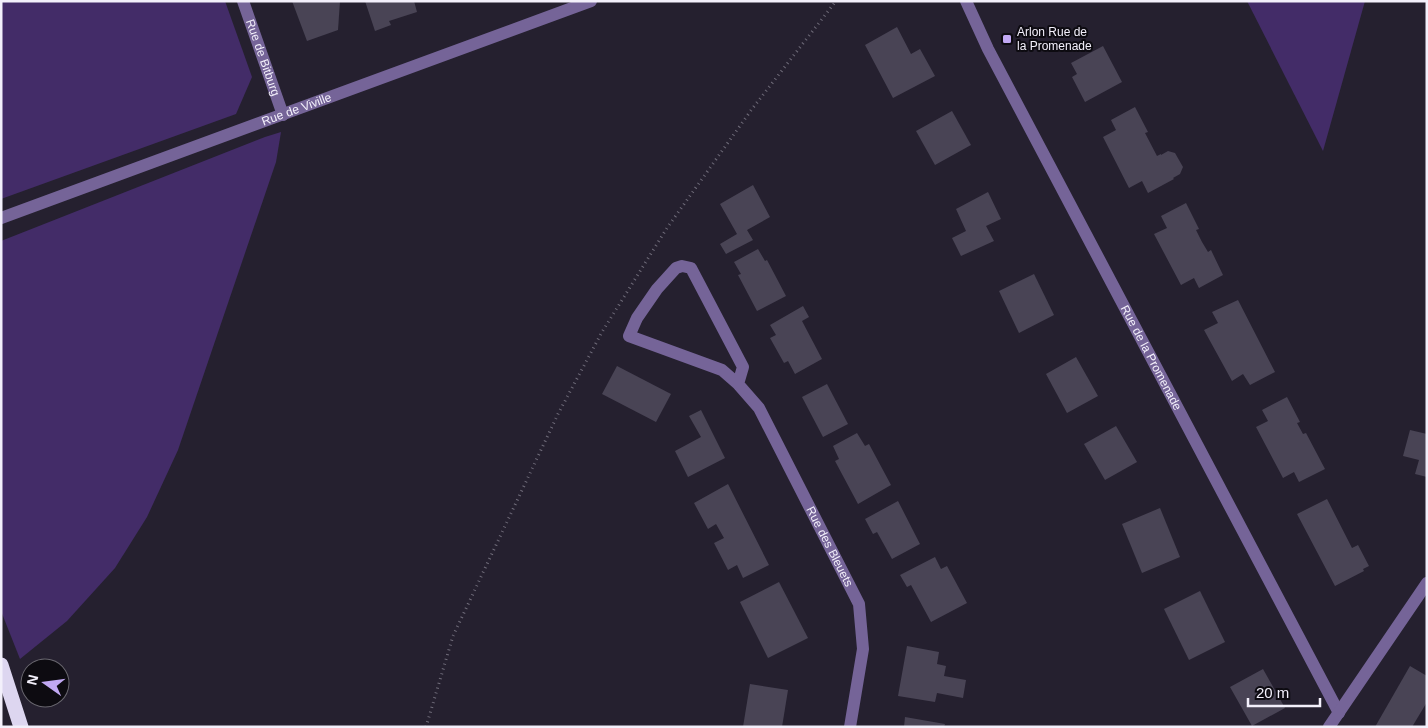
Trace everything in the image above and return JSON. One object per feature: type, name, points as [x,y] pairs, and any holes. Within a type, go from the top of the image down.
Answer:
[{"type":"highway","points":[[1,665],[21,727]]},
{"type":"street","name":"Rue de Bitburg","points":[[243,1],[282,114]]},
{"type":"street","name":"Rue de Viville","points":[[1,218],[591,1]]},
{"type":"street","name":"Rue de la Promenade","points":[[966,1],[993,57],[1338,713]]},
{"type":"street","name":"Rue des Bleuets","points":[[738,384],[743,368],[691,268],[682,266],[676,268],[647,303],[637,318],[629,336],[722,370],[738,384],[759,408],[859,604],[863,648],[850,727]]},
{"type":"street","points":[[1329,727],[1427,583]]},
{"type":"path","points":[[426,727],[453,636],[558,414],[602,332],[673,220],[752,109],[836,1]]},
{"type":"shaded area","points":[[1,1],[225,1],[252,77],[236,114],[1,199]]},
{"type":"shaded area","points":[[1247,1],[1365,1],[1323,151]]},
{"type":"shaded area","points":[[281,132],[276,162],[178,450],[147,517],[115,568],[67,621],[20,659],[1,611],[1,241]]},
{"type":"building","points":[[292,1],[340,1],[338,30],[307,41]]},
{"type":"building","points":[[365,1],[414,1],[417,12],[389,21],[391,25],[375,31]]},
{"type":"building","points":[[897,27],[911,54],[920,49],[935,76],[893,98],[865,45]]},
{"type":"building","points":[[1103,46],[1122,82],[1085,102],[1072,77],[1077,74],[1071,63]]},
{"type":"building","points":[[1135,107],[1148,132],[1145,133],[1157,156],[1168,151],[1175,153],[1183,167],[1180,174],[1174,179],[1148,193],[1142,181],[1129,188],[1103,137],[1116,130],[1111,120]]},
{"type":"building","points":[[952,111],[971,145],[935,165],[916,131]]},
{"type":"building","points":[[753,185],[770,217],[747,230],[753,240],[726,254],[720,244],[737,234],[720,204]]},
{"type":"building","points":[[988,192],[1001,219],[986,226],[994,241],[961,256],[952,238],[966,231],[956,209]]},
{"type":"building","points":[[1186,203],[1199,229],[1196,230],[1202,242],[1208,252],[1211,250],[1223,275],[1199,288],[1194,278],[1181,285],[1154,234],[1167,228],[1161,216]]},
{"type":"building","points":[[758,249],[765,261],[767,260],[786,296],[757,311],[738,275],[741,274],[734,262]]},
{"type":"building","points":[[1034,274],[1054,315],[1019,333],[999,291]]},
{"type":"building","points":[[1238,300],[1275,372],[1250,385],[1243,374],[1232,381],[1204,330],[1218,323],[1212,312]]},
{"type":"building","points":[[803,306],[809,317],[802,321],[822,359],[795,374],[788,361],[784,363],[770,338],[776,335],[770,325]]},
{"type":"building","points":[[1076,357],[1098,396],[1067,413],[1046,374]]},
{"type":"building","points":[[617,366],[671,394],[656,422],[602,394]]},
{"type":"building","points":[[827,384],[848,424],[823,437],[802,397]]},
{"type":"building","points":[[1287,397],[1300,422],[1297,423],[1303,434],[1306,433],[1325,469],[1299,482],[1294,472],[1283,478],[1256,427],[1268,421],[1262,410]]},
{"type":"building","points":[[701,410],[725,458],[688,477],[675,451],[701,437],[689,416]]},
{"type":"building","points":[[1116,426],[1137,462],[1105,480],[1084,444]]},
{"type":"building","points":[[1410,430],[1427,434],[1427,477],[1415,474],[1419,460],[1403,456]]},
{"type":"building","points":[[857,433],[865,446],[869,444],[891,485],[858,504],[835,461],[839,459],[833,446]]},
{"type":"building","points":[[728,484],[769,565],[743,578],[737,565],[728,570],[714,543],[724,538],[716,524],[708,529],[694,503]]},
{"type":"building","points":[[1327,499],[1352,548],[1358,545],[1369,566],[1363,569],[1364,571],[1335,586],[1297,514]]},
{"type":"building","points":[[898,501],[920,544],[892,559],[877,532],[873,534],[865,519]]},
{"type":"building","points":[[1160,508],[1180,557],[1142,573],[1122,524]]},
{"type":"building","points":[[935,557],[941,569],[947,566],[967,603],[931,622],[911,585],[907,587],[900,575]]},
{"type":"building","points":[[779,582],[808,638],[768,658],[740,602]]},
{"type":"building","points":[[1200,591],[1225,642],[1189,660],[1164,609]]},
{"type":"building","points":[[907,646],[939,652],[937,664],[946,666],[944,676],[966,680],[963,698],[937,693],[935,702],[898,696]]},
{"type":"building","points":[[1410,666],[1427,676],[1427,702],[1412,727],[1375,727]]},
{"type":"building","points":[[1263,669],[1285,708],[1252,726],[1230,687]]},
{"type":"building","points":[[750,684],[788,690],[782,727],[743,727]]},
{"type":"building","points":[[905,717],[945,724],[944,727],[904,727]]},
{"type":"place","name":"Arlon Rue de la Promenade","points":[[1007,39]]}]
